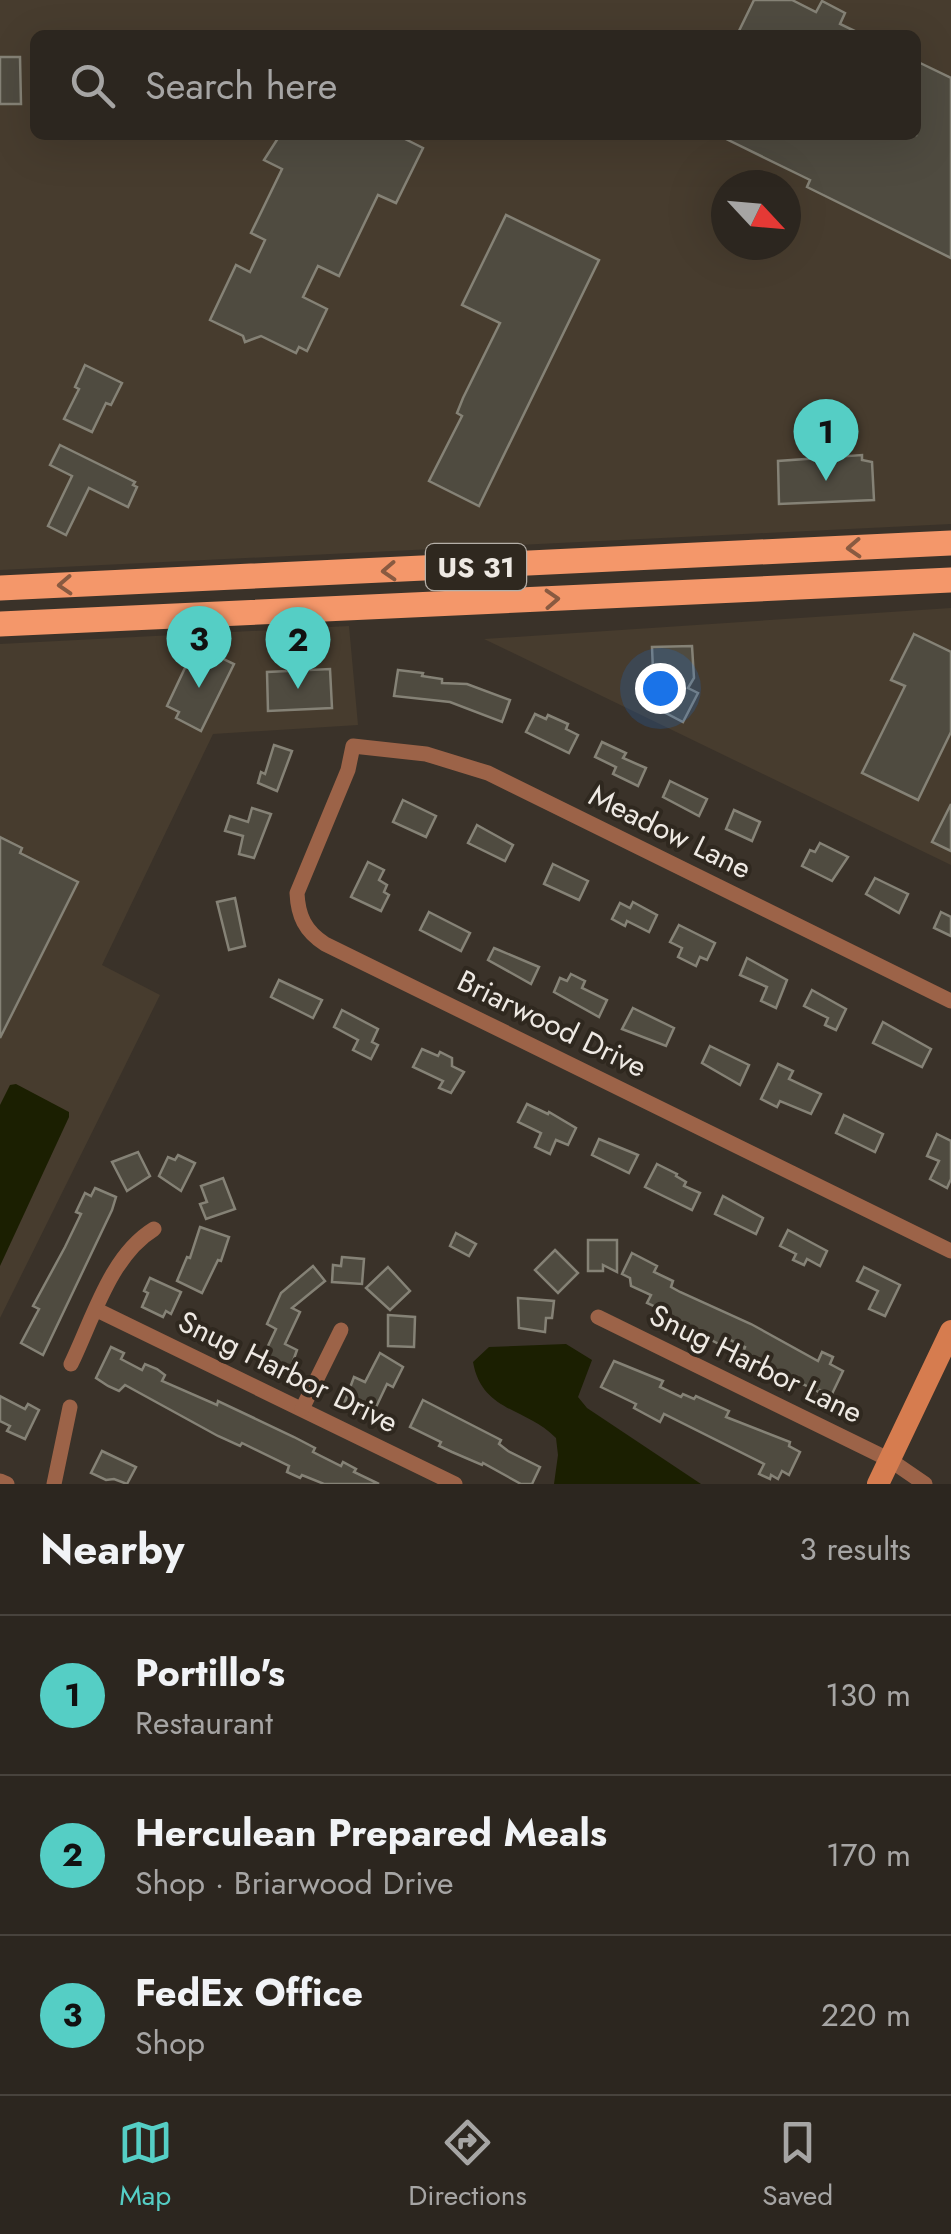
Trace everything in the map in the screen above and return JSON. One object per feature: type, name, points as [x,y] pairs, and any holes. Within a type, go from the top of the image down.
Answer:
[{"type":"main road","name":"US 31","points":[[0,588],[951,543]]},
{"type":"main road","name":"US 31","points":[[0,624],[951,580]]},
{"type":"main road","points":[[878,1484],[951,1332]]},
{"type":"street","name":"Meadow Lane","points":[[353,746],[413,751],[488,773],[951,1001]]},
{"type":"street","name":"Briarwood Drive","points":[[353,746],[348,770],[297,893],[299,913],[314,936],[951,1251]]},
{"type":"street","points":[[71,1364],[123,1258],[154,1229]]},
{"type":"street","name":"Snug Harbor Drive","points":[[97,1310],[455,1484]]},
{"type":"street","name":"Snug Harbor Lane","points":[[598,1317],[890,1460],[925,1484]]},
{"type":"street","points":[[302,1409],[341,1330]]},
{"type":"street","points":[[54,1484],[70,1407]]},
{"type":"street","points":[[0,1480],[7,1484]]},
{"type":"shaded area","points":[[0,0],[951,0],[951,524],[0,570]]},
{"type":"shaded area","points":[[951,608],[951,865],[484,639]]},
{"type":"shaded area","points":[[349,626],[358,725],[213,734],[102,965],[160,995],[0,1318],[0,644]]},
{"type":"shaded area","points":[[16,1084],[69,1112],[69,1117],[0,1266],[0,1105],[10,1085]]},
{"type":"shaded area","points":[[566,1344],[592,1360],[578,1397],[587,1408],[701,1484],[554,1484],[556,1438],[485,1391],[473,1362],[489,1347]]},
{"type":"building","points":[[754,0],[792,0],[816,12],[822,1],[845,13],[840,24],[853,30],[739,30]]},
{"type":"building","points":[[0,57],[20,57],[21,104],[0,104]]},
{"type":"building","points":[[921,63],[951,78],[951,258],[807,187],[810,180],[801,176],[801,170],[790,170],[728,140],[921,140]]},
{"type":"building","points":[[277,140],[407,140],[423,148],[396,203],[378,195],[339,276],[318,266],[303,297],[327,309],[307,351],[299,347],[296,353],[261,336],[245,342],[243,336],[210,320],[236,265],[250,272],[265,240],[251,233],[282,169],[264,160]]},
{"type":"building","points":[[506,215],[599,260],[479,506],[429,481],[462,416],[457,413],[463,398],[500,323],[462,305]]},
{"type":"building","points":[[85,365],[122,383],[111,405],[106,403],[92,432],[64,419],[79,389],[75,387]]},
{"type":"building","points":[[60,445],[135,482],[137,487],[128,507],[89,488],[66,535],[48,526],[72,476],[50,465]]},
{"type":"building","points":[[862,455],[862,460],[872,462],[874,500],[779,504],[778,461]]},
{"type":"building","points":[[914,634],[951,652],[951,732],[918,800],[862,773],[905,686],[891,680]]},
{"type":"building","points":[[692,646],[694,678],[688,688],[698,693],[683,722],[639,699],[653,671],[652,647]]},
{"type":"building","points":[[193,651],[204,656],[207,651],[234,664],[201,731],[176,718],[179,712],[167,706]]},
{"type":"building","points":[[330,669],[332,708],[268,711],[267,672]]},
{"type":"building","points":[[398,670],[423,673],[422,676],[442,679],[442,683],[467,684],[510,700],[502,722],[450,702],[394,696]]},
{"type":"building","points":[[535,714],[568,724],[566,729],[578,735],[569,753],[526,732]]},
{"type":"building","points":[[602,742],[626,753],[623,758],[646,768],[638,786],[613,774],[616,767],[595,757]]},
{"type":"building","points":[[274,745],[292,751],[277,791],[258,783]]},
{"type":"building","points":[[670,781],[707,799],[699,816],[663,797]]},
{"type":"building","points":[[403,800],[436,816],[426,837],[393,822]]},
{"type":"building","points":[[951,804],[951,851],[932,842]]},
{"type":"building","points":[[252,808],[271,814],[254,858],[239,854],[243,836],[225,831],[230,816],[248,822]]},
{"type":"building","points":[[734,810],[760,822],[752,841],[726,829]]},
{"type":"building","points":[[477,825],[513,845],[505,861],[468,843]]},
{"type":"building","points":[[0,837],[22,848],[20,853],[78,882],[0,1038]]},
{"type":"building","points":[[820,843],[848,857],[832,881],[802,866],[810,850],[815,852]]},
{"type":"building","points":[[368,862],[384,870],[379,880],[387,885],[384,892],[389,895],[381,911],[351,897]]},
{"type":"building","points":[[553,864],[588,881],[579,900],[544,884]]},
{"type":"building","points":[[875,878],[908,894],[899,913],[866,894]]},
{"type":"building","points":[[235,898],[245,946],[229,950],[217,902]]},
{"type":"building","points":[[633,902],[657,915],[649,932],[627,921],[625,926],[612,919],[620,903],[630,908]]},
{"type":"building","points":[[429,912],[470,933],[461,951],[420,930]]},
{"type":"building","points":[[941,912],[951,917],[951,936],[934,928]]},
{"type":"building","points":[[679,925],[715,943],[707,960],[700,957],[696,966],[678,957],[682,948],[670,942]]},
{"type":"building","points":[[494,948],[539,967],[531,984],[488,960]]},
{"type":"building","points":[[747,958],[787,980],[776,1008],[761,1001],[767,987],[740,975]]},
{"type":"building","points":[[571,974],[585,981],[582,988],[607,1000],[599,1017],[554,992],[560,978],[567,981]]},
{"type":"building","points":[[279,980],[322,1000],[313,1018],[271,997]]},
{"type":"building","points":[[812,990],[846,1009],[836,1030],[825,1025],[828,1018],[804,1006]]},
{"type":"building","points":[[633,1008],[674,1028],[666,1046],[622,1029]]},
{"type":"building","points":[[342,1010],[378,1029],[372,1042],[378,1045],[371,1059],[353,1050],[358,1040],[334,1027]]},
{"type":"building","points":[[883,1022],[931,1049],[922,1067],[873,1043]]},
{"type":"building","points":[[710,1046],[749,1065],[740,1085],[702,1063]]},
{"type":"building","points":[[422,1049],[452,1058],[452,1066],[464,1072],[451,1093],[439,1088],[443,1081],[413,1067]]},
{"type":"building","points":[[778,1064],[793,1071],[789,1079],[821,1094],[811,1114],[780,1101],[777,1107],[761,1099]]},
{"type":"building","points":[[527,1104],[576,1128],[568,1145],[556,1140],[550,1154],[535,1147],[541,1133],[518,1122]]},
{"type":"building","points":[[844,1115],[883,1134],[875,1152],[836,1133]]},
{"type":"building","points":[[937,1134],[951,1141],[951,1179],[947,1188],[930,1179],[939,1161],[927,1156]]},
{"type":"building","points":[[599,1139],[638,1155],[629,1173],[592,1155]]},
{"type":"building","points":[[138,1152],[150,1176],[127,1191],[112,1162]]},
{"type":"building","points":[[178,1155],[195,1163],[181,1191],[159,1176],[168,1157],[175,1160]]},
{"type":"building","points":[[657,1164],[677,1174],[686,1182],[684,1186],[700,1193],[692,1210],[645,1187]]},
{"type":"building","points":[[223,1178],[235,1209],[206,1219],[200,1204],[207,1202],[201,1186]]},
{"type":"building","points":[[95,1188],[116,1197],[112,1210],[43,1355],[21,1343],[39,1309],[33,1306],[81,1214],[76,1212],[85,1193],[91,1196]]},
{"type":"building","points":[[723,1196],[763,1218],[756,1234],[715,1214]]},
{"type":"building","points":[[200,1227],[229,1237],[221,1261],[218,1260],[202,1293],[177,1281]]},
{"type":"building","points":[[788,1230],[827,1251],[820,1266],[807,1259],[804,1265],[793,1260],[796,1254],[780,1246]]},
{"type":"building","points":[[456,1233],[476,1244],[469,1256],[450,1246]]},
{"type":"building","points":[[588,1240],[617,1240],[617,1272],[603,1265],[603,1271],[588,1271]]},
{"type":"building","points":[[555,1250],[578,1273],[558,1293],[535,1270]]},
{"type":"building","points":[[632,1253],[657,1266],[654,1272],[673,1281],[671,1287],[680,1292],[751,1324],[818,1361],[822,1352],[833,1357],[830,1364],[843,1371],[832,1394],[819,1392],[758,1362],[743,1352],[745,1347],[724,1337],[721,1345],[658,1313],[658,1308],[647,1303],[651,1295],[631,1286],[630,1278],[622,1274]]},
{"type":"building","points":[[342,1257],[364,1259],[362,1284],[332,1282],[333,1265],[341,1266]]},
{"type":"building","points":[[313,1266],[325,1281],[292,1308],[300,1312],[285,1344],[297,1350],[287,1378],[259,1365],[276,1329],[267,1324],[281,1293]]},
{"type":"building","points":[[388,1267],[410,1291],[390,1310],[366,1288]]},
{"type":"building","points":[[864,1267],[900,1285],[885,1316],[869,1309],[878,1291],[857,1281]]},
{"type":"building","points":[[150,1278],[181,1292],[171,1314],[166,1311],[163,1317],[142,1307]]},
{"type":"building","points":[[518,1298],[554,1301],[545,1332],[519,1328]]},
{"type":"building","points":[[388,1315],[415,1317],[414,1347],[388,1346]]},
{"type":"building","points":[[111,1347],[124,1353],[121,1359],[142,1370],[145,1364],[157,1369],[165,1375],[162,1381],[217,1405],[218,1401],[294,1437],[315,1448],[313,1452],[341,1466],[343,1462],[379,1484],[324,1484],[302,1475],[300,1478],[287,1472],[289,1466],[218,1436],[125,1385],[119,1391],[108,1386],[96,1378]]},
{"type":"building","points":[[380,1353],[403,1367],[393,1387],[387,1384],[367,1416],[344,1404],[354,1377],[365,1382]]},
{"type":"building","points":[[614,1361],[663,1381],[660,1387],[681,1397],[696,1396],[729,1411],[726,1417],[790,1442],[789,1446],[800,1452],[789,1475],[782,1471],[778,1479],[771,1475],[770,1479],[759,1474],[764,1464],[664,1414],[660,1422],[634,1408],[636,1404],[601,1387]]},
{"type":"building","points":[[0,1396],[25,1409],[28,1404],[39,1410],[25,1439],[7,1431],[10,1426],[0,1421]]},
{"type":"building","points":[[423,1400],[501,1440],[499,1444],[508,1451],[540,1467],[532,1484],[521,1484],[483,1463],[439,1446],[441,1442],[410,1427]]},
{"type":"building","points":[[102,1451],[136,1467],[127,1484],[91,1473]]},
{"type":"place","name":"Portillo's","points":[[826,481]]},
{"type":"place","name":"FedEx Office","points":[[199,688]]},
{"type":"place","name":"Herculean Prepared Meals","points":[[298,689]]}]
